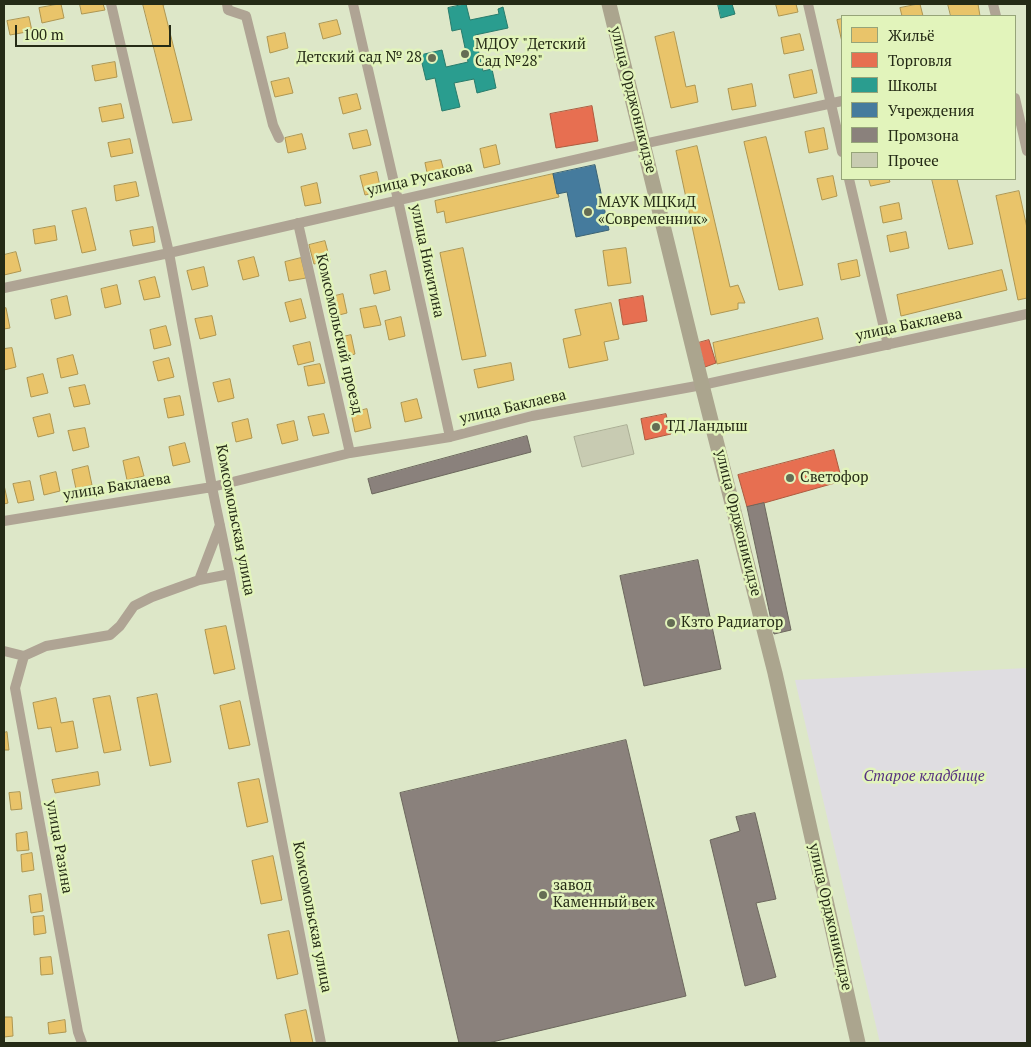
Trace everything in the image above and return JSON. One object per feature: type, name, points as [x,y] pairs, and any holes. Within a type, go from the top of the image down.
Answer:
[{"type":"main road","name":"улица Орджоникидзе","points":[[609,4],[775,673],[858,1043]]},
{"type":"street","name":"Комсомольская улица","points":[[111,4],[169,253],[212,487],[322,1043]]},
{"type":"street","points":[[226,4],[228,10],[246,16],[273,126],[279,138]]},
{"type":"street","name":"улица Никитина","points":[[353,4],[450,436]]},
{"type":"street","points":[[808,4],[841,148]]},
{"type":"street","name":"улица Русакова","points":[[4,288],[169,253],[643,144],[841,101]]},
{"type":"street","points":[[1016,102],[1027,151]]},
{"type":"street","points":[[849,180],[888,345]]},
{"type":"street","name":"Комсомольский проезд","points":[[298,223],[350,453]]},
{"type":"street","name":"улица Баклаева","points":[[4,521],[212,487],[350,453],[450,436],[532,416],[702,385],[1027,314]]},
{"type":"street","points":[[199,580],[220,524]]},
{"type":"street","points":[[4,651],[24,656],[46,646],[110,635],[120,626],[134,606],[152,597],[199,580],[230,574]]},
{"type":"street","name":"улица Разина","points":[[24,656],[15,688],[78,1032],[82,1043]]},
{"type":"green space","name":"Старое кладбище","points":[[1027,668],[1027,1043],[880,1043],[795,680]]},
{"type":"building: Жильё","points":[[61,4],[64,18],[42,23],[39,8]]},
{"type":"building: Жильё","points":[[80,4],[103,4],[105,10],[82,14]]},
{"type":"building: Жильё","points":[[143,4],[167,4],[163,5],[192,120],[173,123]]},
{"type":"building: Жильё","points":[[776,4],[796,4],[798,12],[779,16]]},
{"type":"building: Жильё","points":[[920,4],[923,15],[902,15],[900,8]]},
{"type":"building: Жильё","points":[[948,4],[978,4],[980,15],[951,15]]},
{"type":"building: Жильё","points":[[29,17],[32,31],[10,35],[7,21]]},
{"type":"building: Жильё","points":[[841,19],[841,38],[837,20]]},
{"type":"building: Жильё","points":[[337,20],[341,34],[323,39],[319,24]]},
{"type":"building: Жильё","points":[[674,32],[686,87],[695,85],[698,102],[671,108],[655,37]]},
{"type":"building: Жильё","points":[[285,33],[288,48],[270,53],[267,37]]},
{"type":"building: Жильё","points":[[800,34],[804,50],[784,54],[781,38]]},
{"type":"building: Жильё","points":[[115,62],[117,77],[95,81],[92,66]]},
{"type":"building: Жильё","points":[[812,70],[817,93],[794,98],[789,75]]},
{"type":"building: Жильё","points":[[289,78],[293,93],[275,97],[271,82]]},
{"type":"building: Жильё","points":[[752,84],[756,106],[732,110],[728,89]]},
{"type":"building: Жильё","points":[[357,94],[361,109],[343,114],[339,98]]},
{"type":"building: Жильё","points":[[121,104],[124,118],[102,122],[99,108]]},
{"type":"building: Жильё","points":[[824,128],[828,149],[809,153],[805,132]]},
{"type":"building: Жильё","points":[[367,130],[371,145],[353,149],[349,134]]},
{"type":"building: Жильё","points":[[302,134],[306,149],[288,153],[285,138]]},
{"type":"building: Жильё","points":[[766,137],[803,285],[779,290],[744,142]]},
{"type":"building: Жильё","points":[[130,139],[133,153],[111,157],[108,143]]},
{"type":"building: Жильё","points":[[496,145],[500,164],[484,168],[480,149]]},
{"type":"building: Жильё","points":[[697,146],[730,287],[738,285],[745,303],[738,303],[738,309],[711,315],[676,151]]},
{"type":"building: Жильё","points":[[441,160],[446,179],[429,182],[425,163]]},
{"type":"building: Жильё","points":[[377,172],[381,191],[365,195],[360,176]]},
{"type":"building: Жильё","points":[[553,174],[559,197],[446,223],[444,211],[437,213],[435,201]]},
{"type":"building: Жильё","points":[[833,176],[837,196],[822,200],[817,179]]},
{"type":"building: Жильё","points":[[869,180],[889,180],[890,182],[871,186]]},
{"type":"building: Жильё","points":[[932,180],[957,180],[973,244],[949,249]]},
{"type":"building: Жильё","points":[[136,182],[139,196],[116,201],[114,186]]},
{"type":"building: Жильё","points":[[317,183],[321,203],[305,206],[301,187]]},
{"type":"building: Жильё","points":[[1019,191],[1027,228],[1027,298],[1018,300],[996,196]]},
{"type":"building: Жильё","points":[[899,203],[902,219],[883,223],[880,207]]},
{"type":"building: Жильё","points":[[86,208],[96,250],[82,253],[72,211]]},
{"type":"building: Жильё","points":[[55,226],[57,240],[35,244],[33,230]]},
{"type":"building: Жильё","points":[[153,227],[155,242],[133,246],[130,231]]},
{"type":"building: Жильё","points":[[906,232],[909,248],[890,252],[887,236]]},
{"type":"building: Жильё","points":[[325,241],[330,260],[314,264],[309,245]]},
{"type":"building: Жильё","points":[[463,248],[486,356],[462,360],[440,253]]},
{"type":"building: Жильё","points":[[626,248],[631,283],[608,286],[603,251]]},
{"type":"building: Жильё","points":[[16,252],[21,271],[4,275],[4,255]]},
{"type":"building: Жильё","points":[[254,257],[259,276],[243,280],[238,261]]},
{"type":"building: Жильё","points":[[301,258],[306,278],[289,281],[285,262]]},
{"type":"building: Жильё","points":[[857,260],[860,276],[841,280],[838,264]]},
{"type":"building: Жильё","points":[[204,267],[208,286],[192,290],[187,271]]},
{"type":"building: Жильё","points":[[1002,270],[1007,290],[901,316],[897,295]]},
{"type":"building: Жильё","points":[[386,271],[390,290],[374,294],[370,275]]},
{"type":"building: Жильё","points":[[155,277],[160,297],[144,300],[139,281]]},
{"type":"building: Жильё","points":[[117,285],[121,304],[105,308],[101,289]]},
{"type":"building: Жильё","points":[[343,294],[347,313],[331,317],[327,298]]},
{"type":"building: Жильё","points":[[67,296],[71,315],[55,319],[51,300]]},
{"type":"building: Жильё","points":[[301,299],[306,318],[290,322],[285,303]]},
{"type":"building: Жильё","points":[[611,303],[619,339],[604,342],[608,360],[569,368],[563,339],[581,335],[575,310]]},
{"type":"building: Жильё","points":[[376,306],[381,325],[364,328],[360,309]]},
{"type":"building: Жильё","points":[[6,308],[10,328],[4,329],[4,309]]},
{"type":"building: Жильё","points":[[212,316],[216,335],[200,339],[195,319]]},
{"type":"building: Жильё","points":[[401,317],[405,336],[389,340],[385,321]]},
{"type":"building: Жильё","points":[[818,318],[823,339],[717,364],[713,343]]},
{"type":"building: Жильё","points":[[166,326],[171,345],[154,349],[150,330]]},
{"type":"building: Жильё","points":[[351,335],[355,354],[339,358],[335,339]]},
{"type":"building: Жильё","points":[[310,342],[314,361],[298,365],[293,346]]},
{"type":"building: Жильё","points":[[12,348],[16,367],[4,370],[4,349]]},
{"type":"building: Жильё","points":[[73,355],[78,374],[61,378],[57,359]]},
{"type":"building: Жильё","points":[[169,358],[174,377],[158,381],[153,362]]},
{"type":"building: Жильё","points":[[511,363],[514,380],[478,388],[474,370]]},
{"type":"building: Жильё","points":[[320,364],[325,383],[308,386],[304,367]]},
{"type":"building: Жильё","points":[[43,374],[48,393],[31,397],[27,378]]},
{"type":"building: Жильё","points":[[230,379],[234,398],[218,402],[213,383]]},
{"type":"building: Жильё","points":[[85,385],[90,404],[74,407],[69,388]]},
{"type":"building: Жильё","points":[[180,396],[184,415],[168,418],[164,399]]},
{"type":"building: Жильё","points":[[417,399],[422,418],[405,422],[401,403]]},
{"type":"building: Жильё","points":[[367,409],[371,428],[355,432],[351,413]]},
{"type":"building: Жильё","points":[[50,414],[54,433],[38,437],[33,418]]},
{"type":"building: Жильё","points":[[324,414],[329,433],[313,436],[308,417]]},
{"type":"building: Жильё","points":[[248,419],[252,438],[236,442],[232,423]]},
{"type":"building: Жильё","points":[[294,421],[298,440],[282,444],[277,425]]},
{"type":"building: Жильё","points":[[85,428],[89,447],[73,451],[68,431]]},
{"type":"building: Жильё","points":[[185,443],[190,462],[173,466],[169,447]]},
{"type":"building: Жильё","points":[[139,457],[144,476],[127,480],[123,461]]},
{"type":"building: Жильё","points":[[88,466],[92,485],[76,489],[72,470]]},
{"type":"building: Жильё","points":[[56,472],[60,491],[44,495],[40,476]]},
{"type":"building: Жильё","points":[[30,481],[34,500],[18,503],[13,484]]},
{"type":"building: Жильё","points":[[4,485],[8,503],[4,504]]},
{"type":"building: Жильё","points":[[226,626],[235,669],[214,674],[205,630]]},
{"type":"building: Жильё","points":[[157,694],[171,762],[150,766],[137,698]]},
{"type":"building: Жильё","points":[[110,696],[121,750],[104,753],[93,699]]},
{"type":"building: Жильё","points":[[56,698],[61,723],[73,721],[78,748],[56,752],[51,727],[38,729],[33,703]]},
{"type":"building: Жильё","points":[[240,701],[250,745],[229,749],[220,706]]},
{"type":"building: Жильё","points":[[7,732],[9,750],[4,750],[4,733]]},
{"type":"building: Жильё","points":[[98,772],[100,785],[55,793],[52,780]]},
{"type":"building: Жильё","points":[[259,779],[268,822],[247,827],[238,783]]},
{"type":"building: Жильё","points":[[20,792],[22,809],[11,810],[9,793]]},
{"type":"building: Жильё","points":[[27,832],[29,850],[17,851],[16,834]]},
{"type":"building: Жильё","points":[[32,853],[34,870],[22,872],[21,855]]},
{"type":"building: Жильё","points":[[273,856],[282,900],[261,904],[252,861]]},
{"type":"building: Жильё","points":[[41,894],[43,911],[31,913],[29,896]]},
{"type":"building: Жильё","points":[[44,916],[46,933],[34,935],[33,917]]},
{"type":"building: Жильё","points":[[289,931],[298,974],[277,979],[268,935]]},
{"type":"building: Жильё","points":[[51,957],[53,974],[41,975],[40,958]]},
{"type":"building: Жильё","points":[[306,1010],[313,1043],[291,1043],[285,1015]]},
{"type":"building: Жильё","points":[[4,1017],[12,1017],[13,1036],[4,1037]]},
{"type":"building: Жильё","points":[[65,1020],[66,1032],[49,1034],[48,1023]]},
{"type":"building: Торговля","points":[[592,106],[598,141],[556,148],[550,114]]},
{"type":"building: Торговля","points":[[643,296],[647,321],[623,325],[619,300]]},
{"type":"building: Торговля","points":[[709,340],[716,363],[705,367],[698,343]]},
{"type":"building: Торговля","name":"ТД Ландыш","points":[[666,414],[671,434],[645,440],[641,419]]},
{"type":"building: Торговля","name":"Светофор","points":[[834,450],[842,481],[747,507],[738,475]]},
{"type":"building: Школы","name":"Детский сад № 28","points":[[466,4],[470,20],[499,14],[498,9],[503,7],[508,28],[475,35],[483,71],[492,69],[496,88],[477,93],[474,79],[454,83],[460,107],[442,111],[435,78],[426,80],[420,55],[442,50],[446,67],[468,62],[461,29],[452,31],[448,8]]},
{"type":"building: Школы","points":[[718,4],[732,4],[735,14],[721,18]]},
{"type":"building: Учреждения","name":"МАУК МЦКиД «Современник»","points":[[595,165],[609,230],[576,237],[567,192],[557,194],[553,174]]},
{"type":"building: Промзона","points":[[527,436],[531,452],[372,494],[368,479]]},
{"type":"building: Промзона","points":[[764,503],[791,630],[774,634],[747,507]]},
{"type":"building: Промзона","name":"Кзто Радиатор","points":[[698,560],[721,669],[644,686],[620,576]]},
{"type":"building: Промзона","name":"завод Каменный век","points":[[626,740],[686,996],[488,1043],[459,1043],[400,793]]},
{"type":"building: Промзона","points":[[755,813],[776,899],[756,903],[776,977],[745,986],[710,840],[740,831],[736,817]]},
{"type":"building: Прочее","points":[[627,425],[634,454],[582,467],[574,437]]},
{"type":"place","name":"МДОУ \"Детский Сад №28\"","points":[[465,54]]},
{"type":"place","name":"Детский сад № 28","points":[[432,58]]},
{"type":"place","name":"МАУК МЦКиД «Современник»","points":[[588,212]]},
{"type":"place","name":"ТД Ландыш","points":[[656,427]]},
{"type":"place","name":"Светофор","points":[[790,478]]},
{"type":"place","name":"Кзто Радиатор","points":[[671,623]]},
{"type":"place","name":"завод Каменный век","points":[[543,895]]}]
